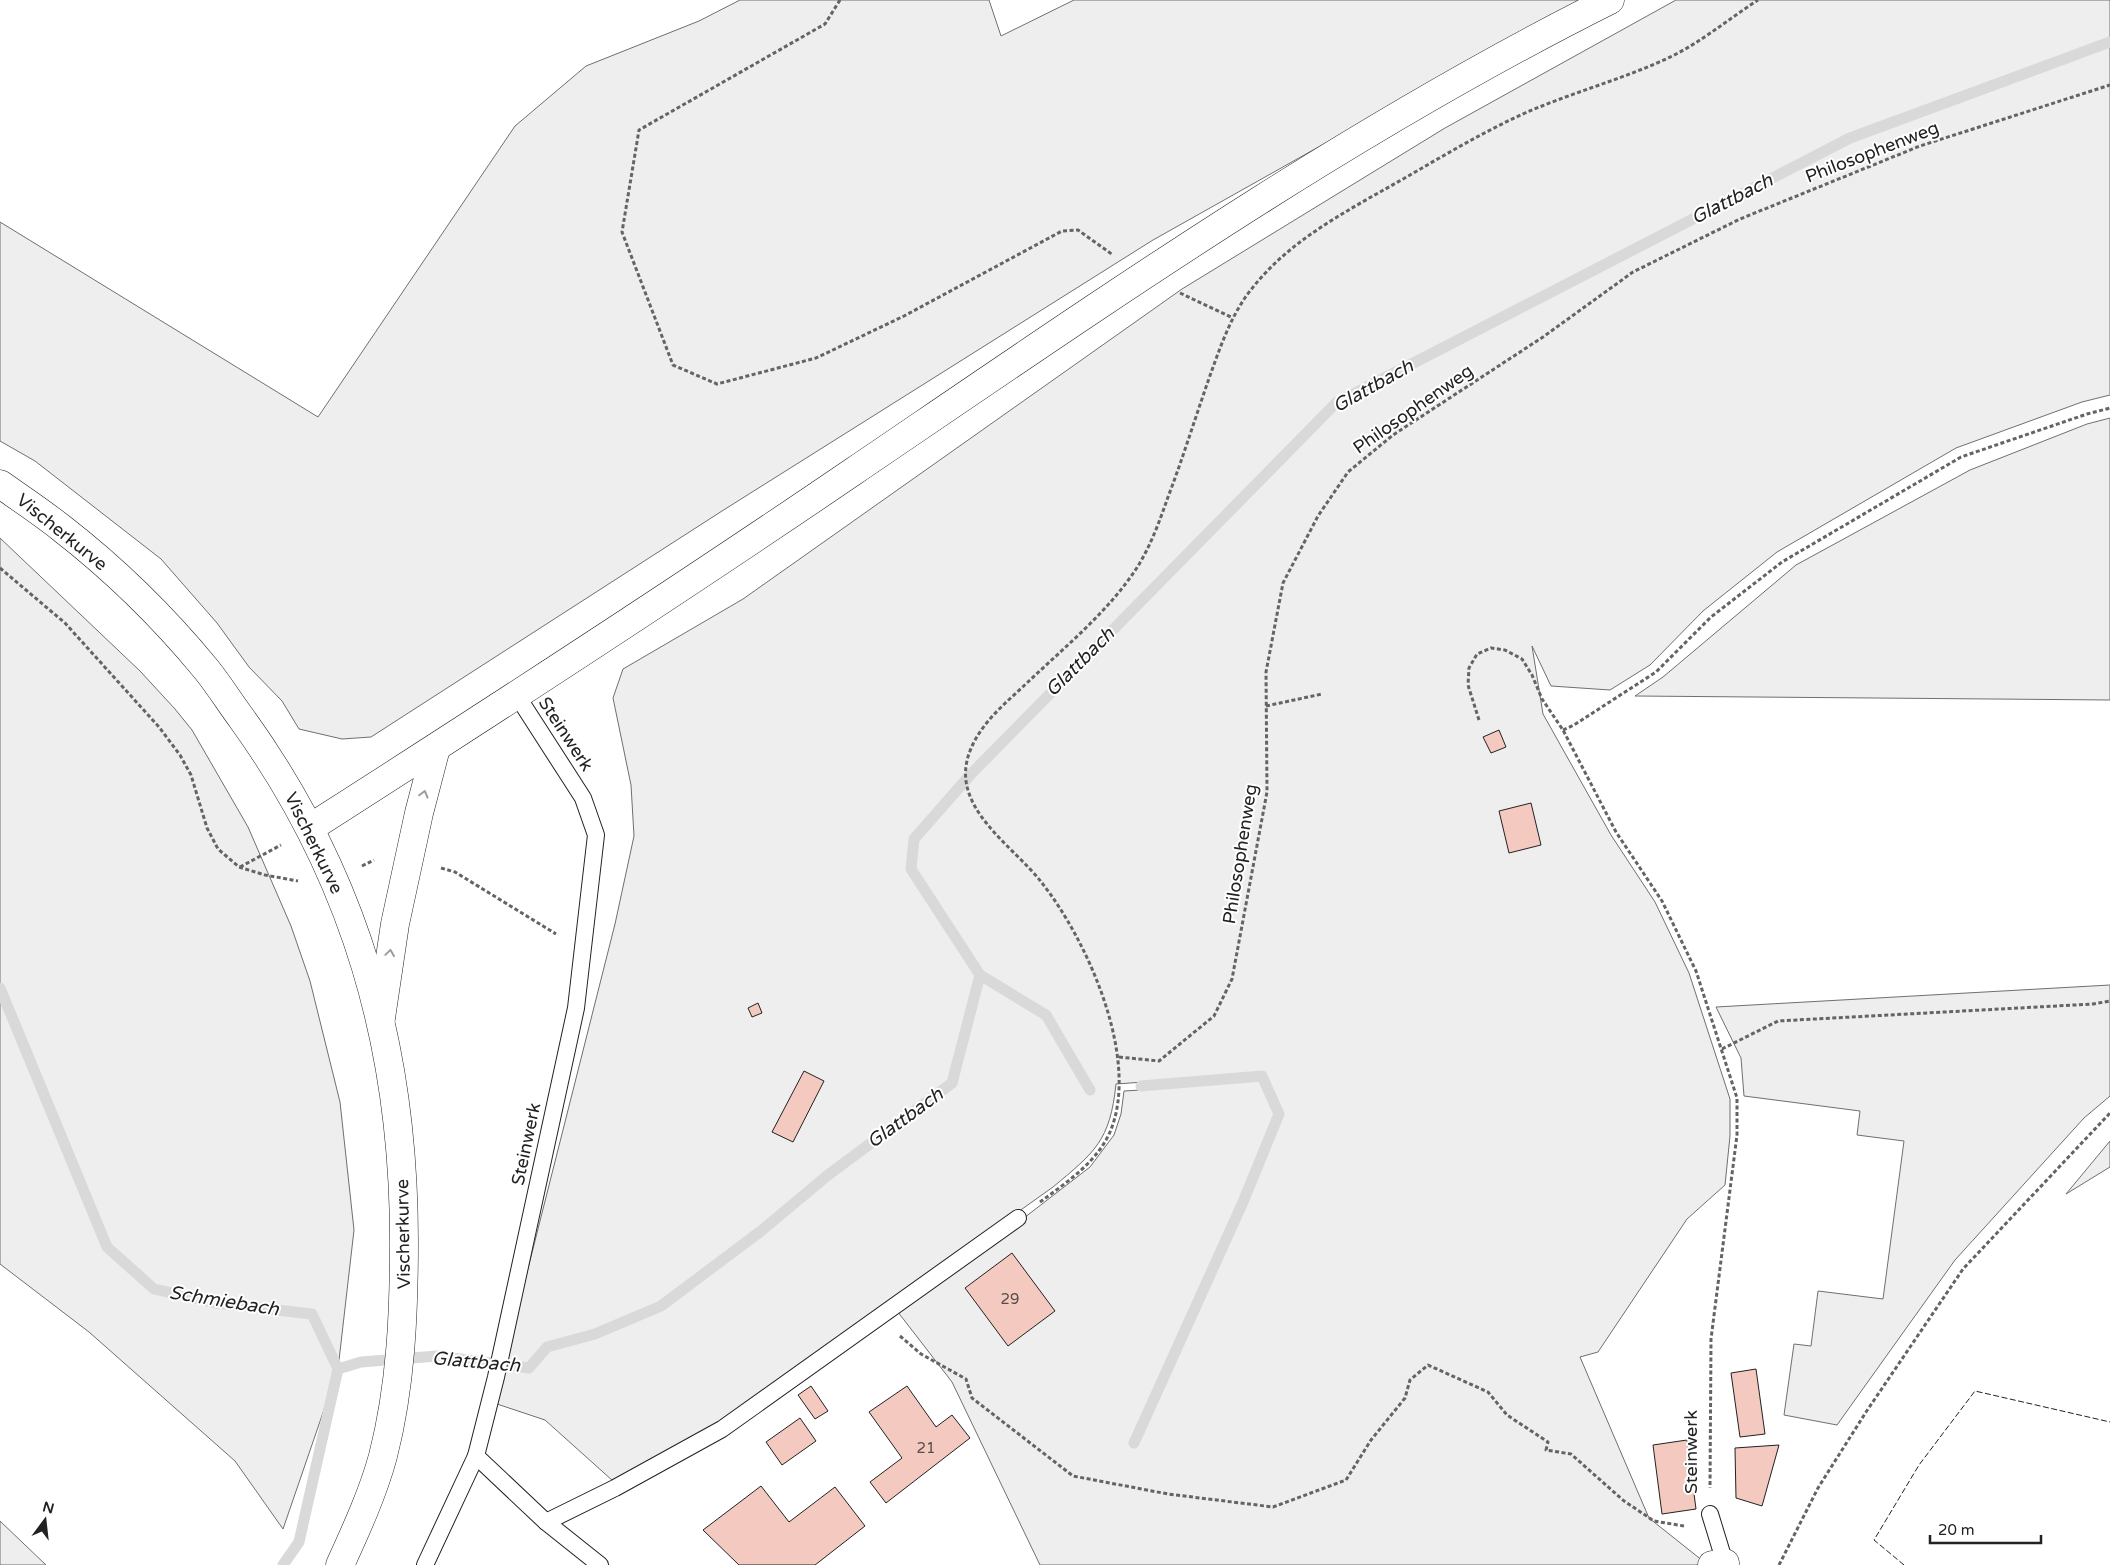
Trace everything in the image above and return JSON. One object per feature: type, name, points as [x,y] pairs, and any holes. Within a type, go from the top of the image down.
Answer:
[{"type":"main road","points":[[310,828],[720,562],[1144,275],[1317,164],[1430,97],[1561,24],[1610,0]]},
{"type":"main road","name":"Vischerkurve","points":[[0,484],[62,528],[121,580],[170,629],[207,670],[269,756],[310,828],[334,878],[360,949],[381,1018],[398,1116],[404,1213],[404,1313],[392,1417],[379,1468],[340,1565]]},
{"type":"main road","points":[[381,1018],[395,924],[419,813],[436,748]]},
{"type":"lane","name":"Steinwerk","points":[[425,1565],[476,1456],[496,1377],[576,1008],[596,835],[583,798],[516,694]]},
{"type":"lane","points":[[546,1522],[615,1488],[722,1429],[1018,1218]]},
{"type":"lane","points":[[476,1456],[546,1522],[600,1565]]},
{"type":"lane","name":"Steinwerk","points":[[1710,1514],[1716,1536],[1719,1564]]},
{"type":"path","points":[[840,0],[824,24],[640,130],[622,232],[673,365],[717,384],[816,358],[904,316],[1062,231],[1078,230],[1144,275],[1233,318]]},
{"type":"path","points":[[1018,1218],[1088,1164],[1110,1134],[1116,1112],[1119,1088],[1119,1057],[1114,1033],[1095,978],[1070,925],[1041,881],[991,830],[972,801],[966,782],[966,766],[970,751],[983,726],[1096,617],[1126,583],[1140,562],[1161,518],[1220,347],[1233,318],[1244,298],[1279,258],[1304,238],[1336,217],[1471,140],[1525,113],[1668,58],[1694,44],[1758,0]]},
{"type":"path","name":"Philosophenweg","points":[[1119,1057],[1158,1061],[1214,1016],[1232,979],[1267,792],[1266,672],[1283,583],[1318,516],[1348,472],[1393,435],[1543,337],[1633,272],[1731,223],[1920,146],[2110,85]]},
{"type":"path","points":[[1563,730],[1574,725],[1656,672],[1711,617],[1782,562],[1961,457],[2110,408]]},
{"type":"path","points":[[0,568],[65,623],[159,727],[180,755],[191,775],[207,828],[218,849],[239,867],[310,828]]},
{"type":"path","name":"Steinwerk","points":[[1479,720],[1468,684],[1469,668],[1477,654],[1491,648],[1505,650],[1522,659],[1532,675],[1542,699],[1563,730],[1616,832],[1662,901],[1696,971],[1737,1098],[1737,1135],[1711,1339],[1710,1514]]},
{"type":"path","points":[[1266,706],[1322,694]]},
{"type":"path","points":[[367,863],[385,856],[410,859],[455,872],[550,930],[582,952]]},
{"type":"path","points":[[1722,1049],[1778,1021],[2073,1005],[2110,1001]]},
{"type":"path","points":[[1779,1565],[1818,1488],[1866,1412],[1963,1269],[2110,1114]]},
{"type":"path","points":[[895,1332],[921,1354],[966,1379],[972,1398],[1073,1476],[1168,1494],[1273,1507],[1346,1480],[1371,1440],[1405,1398],[1410,1380],[1428,1365],[1488,1392],[1507,1415],[1548,1442],[1546,1450],[1571,1454],[1624,1501],[1654,1521],[1693,1527],[1716,1536]]},
{"type":"shaded area","points":[[740,0],[989,0],[1001,36],[1074,0],[1580,0],[1153,240],[722,511],[371,737],[342,739],[299,729],[282,701],[249,667],[217,623],[161,559],[35,461],[0,441],[0,222],[318,417],[515,126],[586,66],[699,21]]},
{"type":"shaded area","points":[[1676,0],[2110,0],[2110,395],[2082,402],[1956,448],[1777,552],[1703,611],[1650,665],[1610,690],[1551,686],[1532,646],[1543,714],[1611,835],[1655,902],[1689,973],[1730,1099],[1730,1136],[1725,1185],[1687,1219],[1598,1352],[1580,1357],[1649,1518],[1708,1565],[1040,1565],[952,1382],[894,1307],[1020,1221],[1090,1167],[1114,1135],[1121,1114],[1124,1091],[1141,1090],[1144,1082],[1116,1084],[1110,1119],[1098,1144],[1080,1164],[1053,1187],[715,1428],[613,1481],[545,1420],[488,1401],[515,1320],[615,924],[634,836],[631,785],[613,698],[623,669],[743,599],[1182,289],[1445,128]]},
{"type":"shaded area","points":[[2110,418],[2110,700],[1635,696],[1663,677],[1796,565],[1970,470],[2087,424]]},
{"type":"shaded area","points":[[0,538],[140,671],[192,730],[248,827],[291,926],[310,981],[340,1102],[354,1230],[338,1369],[283,1529],[235,1461],[89,1332],[0,1264]]},
{"type":"shaded area","points":[[2110,985],[2110,1096],[2084,1118],[1955,1260],[1837,1425],[1784,1415],[1794,1344],[1811,1346],[1818,1291],[1883,1299],[1904,1141],[1857,1135],[1860,1111],[1744,1096],[1741,1058],[1716,1007]]},
{"type":"shaded area","points":[[2110,1141],[2110,1167],[2066,1194]]},
{"type":"shaded area","points":[[0,1521],[46,1565],[0,1565]]},
{"type":"building","points":[[1499,730],[1506,747],[1491,753],[1483,737]]},
{"type":"building","points":[[1531,803],[1541,845],[1509,853],[1499,811]]},
{"type":"building","points":[[758,1003],[762,1013],[752,1017],[748,1008]]},
{"type":"building","points":[[804,1071],[824,1081],[793,1142],[772,1132]]},
{"type":"building","points":[[1012,1253],[1055,1311],[1008,1346],[965,1288]]},
{"type":"building","points":[[1756,1369],[1765,1434],[1740,1437],[1731,1373]]},
{"type":"building","points":[[811,1386],[828,1411],[815,1419],[798,1395]]},
{"type":"building","points":[[907,1386],[936,1427],[952,1415],[970,1438],[886,1503],[870,1482],[902,1458],[869,1412]]},
{"type":"building","points":[[800,1418],[816,1441],[782,1465],[766,1442]]},
{"type":"building","points":[[1687,1440],[1696,1509],[1662,1514],[1653,1445]]},
{"type":"building","points":[[1779,1445],[1762,1506],[1736,1498],[1735,1448]]},
{"type":"building","points":[[761,1486],[789,1522],[835,1487],[865,1526],[815,1565],[739,1565],[703,1530]]},
{"type":"waterway","name":"Glattbach","points":[[338,1369],[361,1362],[437,1356],[529,1368],[547,1347],[595,1334],[661,1306],[761,1231],[828,1175],[952,1083],[980,975],[911,869],[914,839],[971,774],[1336,403],[1850,138],[2110,42]]},
{"type":"waterway","points":[[980,975],[1046,1015],[1090,1090]]},
{"type":"waterway","name":"Schmiebach","points":[[0,988],[107,1247],[154,1289],[216,1303],[312,1314],[338,1369],[299,1542],[283,1565]]},
{"type":"waterway","points":[[1134,1443],[1243,1202],[1279,1114],[1262,1076],[1141,1086]]},
{"type":"fence","points":[[1904,1565],[1874,1540],[1919,1465],[1975,1391],[2110,1422]]}]
